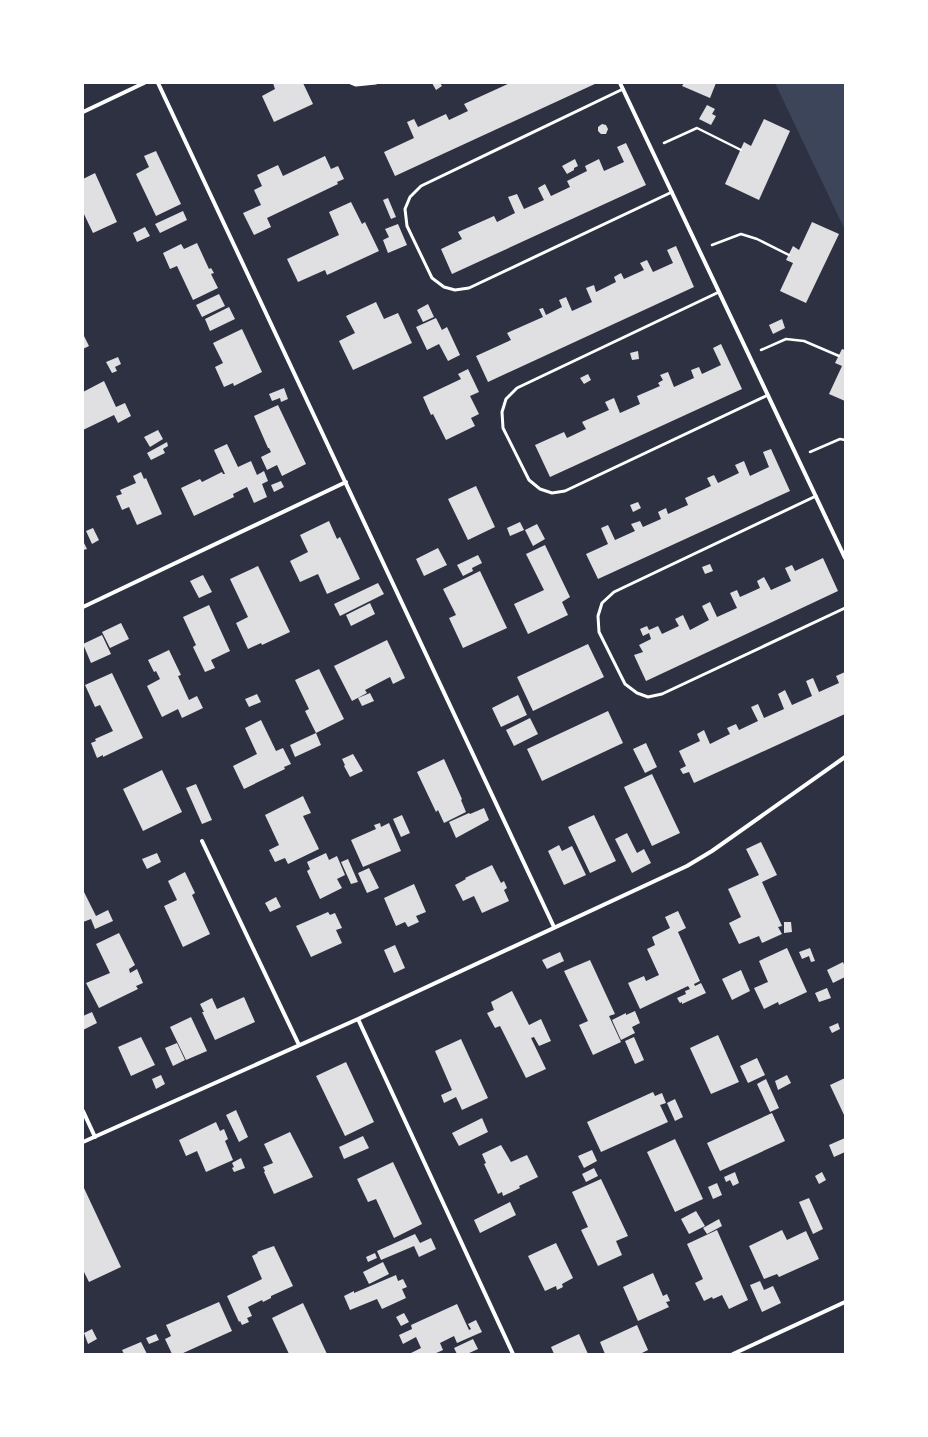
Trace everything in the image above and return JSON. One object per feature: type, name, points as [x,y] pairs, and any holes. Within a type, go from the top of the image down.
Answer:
[{"type":"street","points":[[83,112],[144,83]]},
{"type":"street","points":[[158,83],[554,927]]},
{"type":"street","points":[[620,83],[845,558]]},
{"type":"street","points":[[83,607],[346,482]]},
{"type":"street","points":[[83,1142],[358,1019],[687,866],[712,851],[845,757]]},
{"type":"street","points":[[202,841],[299,1045]]},
{"type":"street","points":[[358,1019],[514,1354]]},
{"type":"street","points":[[83,1111],[95,1137]]},
{"type":"street","points":[[733,1354],[845,1302]]},
{"type":"lane","points":[[351,83],[356,85],[376,83]]},
{"type":"lane","points":[[623,89],[421,186],[410,197],[405,209],[407,226],[432,278],[444,287],[455,290],[469,288],[672,192]]},
{"type":"lane","points":[[719,292],[517,388],[506,399],[502,412],[503,428],[528,480],[540,489],[552,493],[565,491],[768,395]]},
{"type":"lane","points":[[816,496],[614,592],[602,603],[598,616],[599,632],[625,684],[637,693],[648,697],[662,694],[845,608]]},
{"type":"path","points":[[652,149],[697,128],[741,150]]},
{"type":"path","points":[[699,250],[741,234],[757,239],[789,255]]},
{"type":"path","points":[[749,355],[786,339],[804,341],[838,356]]},
{"type":"path","points":[[797,457],[840,439],[845,440]]},
{"type":"shaded area","points":[[775,83],[845,83],[845,230]]},
{"type":"building","points":[[273,83],[303,83],[313,104],[274,122],[262,96],[275,89]]},
{"type":"building","points":[[432,83],[440,83],[442,86],[436,90]]},
{"type":"building","points":[[510,83],[597,83],[395,176],[384,152],[414,138],[407,122],[414,119],[418,127],[446,114],[449,120],[468,111],[464,104]]},
{"type":"building","points":[[684,83],[716,83],[710,98],[682,86]]},
{"type":"building","points":[[707,105],[715,109],[712,114],[716,116],[711,125],[699,119]]},
{"type":"building","points":[[764,119],[790,131],[759,200],[725,184],[744,142],[751,146]]},
{"type":"building","points":[[602,124],[606,125],[608,129],[606,134],[601,134],[598,131],[598,127]]},
{"type":"building","points":[[626,143],[646,185],[452,274],[441,249],[462,239],[458,232],[494,216],[497,222],[515,213],[508,197],[517,194],[524,209],[544,200],[538,188],[545,184],[551,196],[570,187],[567,181],[587,171],[585,166],[599,159],[604,171],[624,162],[617,147]]},
{"type":"building","points":[[156,151],[181,204],[156,216],[136,174],[149,167],[144,156]]},
{"type":"building","points":[[325,156],[331,169],[338,166],[344,179],[337,182],[338,184],[267,218],[271,227],[254,235],[243,213],[261,205],[254,190],[262,186],[257,175],[278,165],[283,176]]},
{"type":"building","points":[[575,159],[578,166],[567,174],[562,166]]},
{"type":"building","points":[[95,173],[117,222],[93,233],[83,212],[83,179]]},
{"type":"building","points":[[388,198],[396,217],[391,219],[383,200]]},
{"type":"building","points":[[351,202],[362,224],[365,222],[379,251],[327,275],[325,270],[298,282],[287,259],[339,235],[329,212]]},
{"type":"building","points":[[183,211],[187,220],[160,233],[155,224]]},
{"type":"building","points":[[812,222],[839,234],[806,303],[780,291],[793,263],[786,260],[793,246],[799,250]]},
{"type":"building","points":[[398,224],[407,245],[388,253],[383,240],[389,237],[385,229]]},
{"type":"building","points":[[145,227],[150,236],[137,242],[133,233]]},
{"type":"building","points":[[197,243],[209,269],[211,268],[214,273],[211,274],[218,288],[193,300],[177,266],[170,269],[163,253],[181,244],[184,249]]},
{"type":"building","points":[[676,246],[694,287],[488,382],[476,356],[511,340],[507,333],[543,317],[539,309],[543,308],[546,315],[562,307],[559,300],[566,297],[572,311],[592,302],[586,288],[594,285],[596,292],[616,282],[614,277],[621,273],[624,279],[644,270],[640,263],[647,260],[653,272],[673,263],[667,250]]},
{"type":"building","points":[[219,294],[225,306],[202,317],[196,305]]},
{"type":"building","points":[[376,302],[384,319],[398,313],[412,343],[353,370],[339,341],[355,333],[346,316]]},
{"type":"building","points":[[428,304],[434,317],[423,322],[417,310]]},
{"type":"building","points":[[229,307],[235,319],[210,331],[205,319]]},
{"type":"building","points":[[436,318],[442,330],[447,327],[460,355],[448,361],[439,344],[427,350],[416,327]]},
{"type":"building","points":[[782,319],[785,328],[773,334],[769,325]]},
{"type":"building","points":[[242,329],[262,372],[234,386],[233,383],[224,387],[215,367],[223,363],[213,343]]},
{"type":"building","points":[[83,334],[89,346],[83,349]]},
{"type":"building","points":[[721,344],[742,389],[550,477],[535,445],[564,432],[567,438],[586,429],[582,422],[609,410],[605,402],[614,398],[620,413],[640,404],[637,396],[660,386],[658,383],[663,380],[660,375],[668,372],[674,387],[694,378],[691,370],[699,367],[702,374],[721,365],[713,348]]},
{"type":"building","points":[[842,349],[845,350],[845,401],[829,394],[842,366],[835,363]]},
{"type":"building","points":[[638,351],[639,359],[632,360],[630,353]]},
{"type":"building","points":[[118,357],[121,364],[115,367],[117,371],[112,373],[106,362]]},
{"type":"building","points":[[468,369],[479,392],[470,396],[479,414],[471,418],[475,426],[446,440],[433,414],[431,415],[423,397],[461,379],[458,374]]},
{"type":"building","points":[[588,374],[591,380],[584,384],[580,378]]},
{"type":"building","points":[[104,381],[116,407],[125,403],[131,416],[118,423],[114,415],[83,430],[83,392]]},
{"type":"building","points":[[284,388],[288,399],[281,402],[280,398],[272,401],[269,394]]},
{"type":"building","points":[[278,405],[306,464],[282,476],[277,465],[267,470],[261,457],[271,452],[254,416]]},
{"type":"building","points":[[158,430],[163,439],[150,447],[144,437]]},
{"type":"building","points":[[167,442],[168,446],[163,449],[165,453],[151,460],[147,453]]},
{"type":"building","points":[[227,444],[238,467],[251,461],[257,475],[264,471],[268,481],[262,484],[267,497],[254,503],[247,487],[233,494],[234,497],[194,516],[181,488],[200,479],[202,482],[222,472],[225,474],[214,450]]},
{"type":"building","points":[[771,449],[790,491],[598,579],[586,554],[608,544],[601,528],[608,525],[615,540],[635,531],[631,524],[640,521],[643,527],[661,519],[658,512],[666,508],[668,514],[688,505],[685,498],[711,486],[707,478],[714,475],[718,483],[739,473],[735,465],[744,461],[750,476],[769,467],[763,452]]},
{"type":"building","points":[[141,472],[144,479],[146,478],[162,514],[137,525],[129,507],[122,510],[116,496],[122,494],[120,490],[136,483],[133,476]]},
{"type":"building","points":[[281,481],[284,487],[274,492],[271,485]]},
{"type":"building","points":[[476,486],[495,527],[468,540],[448,499]]},
{"type":"building","points":[[638,502],[641,508],[633,512],[630,505]]},
{"type":"building","points":[[329,521],[337,539],[340,537],[360,579],[327,594],[318,574],[300,582],[290,561],[308,552],[300,535]]},
{"type":"building","points":[[520,522],[524,530],[510,536],[507,528]]},
{"type":"building","points":[[537,524],[545,539],[533,546],[525,530]]},
{"type":"building","points":[[93,528],[99,540],[92,544],[86,531]]},
{"type":"building","points":[[83,541],[87,549],[83,550]]},
{"type":"building","points":[[545,545],[570,597],[562,602],[568,615],[528,634],[514,604],[544,590],[526,554]]},
{"type":"building","points":[[438,548],[447,565],[424,576],[416,559]]},
{"type":"building","points":[[478,555],[482,563],[472,568],[473,571],[463,576],[457,565]]},
{"type":"building","points":[[823,558],[838,591],[646,681],[634,655],[643,652],[639,645],[651,639],[649,633],[643,636],[640,629],[647,626],[649,630],[658,626],[662,634],[679,626],[675,619],[683,615],[690,630],[709,620],[702,606],[710,602],[717,617],[737,608],[730,593],[737,590],[740,597],[760,588],[757,581],[764,577],[771,590],[791,581],[785,568],[792,565],[795,571]]},
{"type":"building","points":[[710,564],[713,571],[705,574],[702,567]]},
{"type":"building","points":[[258,566],[290,632],[262,645],[261,643],[248,649],[236,623],[248,617],[230,579]]},
{"type":"building","points":[[480,571],[507,628],[463,648],[449,618],[456,615],[443,589]]},
{"type":"building","points":[[203,575],[212,592],[199,598],[190,581]]},
{"type":"building","points":[[378,583],[384,594],[340,616],[334,604]]},
{"type":"building","points":[[370,603],[375,614],[351,626],[346,615]]},
{"type":"building","points":[[209,605],[230,651],[211,660],[215,668],[205,672],[193,647],[196,645],[183,617]]},
{"type":"building","points":[[121,623],[129,639],[110,648],[102,632]]},
{"type":"building","points":[[102,635],[111,654],[91,663],[83,644]]},
{"type":"building","points":[[387,640],[405,678],[393,684],[390,677],[365,690],[367,693],[352,701],[334,666]]},
{"type":"building","points":[[588,644],[604,677],[533,711],[517,677]]},
{"type":"building","points":[[169,650],[181,675],[178,676],[189,700],[197,696],[203,708],[182,718],[178,709],[162,717],[147,686],[160,679],[156,671],[154,672],[148,660]]},
{"type":"building","points":[[319,669],[344,719],[316,733],[305,711],[309,709],[295,680]]},
{"type":"building","points":[[845,672],[845,714],[694,783],[689,772],[683,774],[680,769],[686,766],[679,751],[700,741],[697,734],[704,730],[710,744],[730,734],[727,728],[736,724],[739,730],[758,721],[751,707],[758,704],[764,718],[784,709],[778,694],[785,690],[792,705],[812,696],[806,681],[813,678],[819,692],[839,683],[836,676]]},
{"type":"building","points":[[112,673],[143,738],[103,757],[103,755],[97,758],[91,743],[96,741],[95,739],[113,731],[100,705],[95,707],[85,685]]},
{"type":"building","points":[[370,693],[374,701],[362,706],[358,698]]},
{"type":"building","points":[[257,694],[261,702],[249,707],[245,699]]},
{"type":"building","points":[[518,695],[527,715],[501,727],[492,708]]},
{"type":"building","points":[[608,711],[623,743],[542,781],[527,749]]},
{"type":"building","points":[[530,718],[538,734],[514,746],[506,730]]},
{"type":"building","points":[[261,720],[276,751],[283,748],[291,764],[284,767],[285,769],[244,789],[233,766],[257,754],[245,728]]},
{"type":"building","points":[[316,733],[321,745],[295,757],[290,745]]},
{"type":"building","points":[[646,743],[657,767],[645,773],[633,749]]},
{"type":"building","points":[[353,754],[363,771],[350,777],[342,759]]},
{"type":"building","points":[[444,759],[462,799],[461,800],[466,812],[444,823],[438,810],[436,812],[417,772]]},
{"type":"building","points":[[162,770],[182,812],[143,831],[123,789]]},
{"type":"building","points":[[652,774],[680,833],[652,846],[624,787]]},
{"type":"building","points":[[196,784],[212,820],[202,824],[186,788]]},
{"type":"building","points":[[303,796],[311,813],[303,816],[319,849],[288,864],[285,858],[275,862],[269,850],[279,845],[265,815]]},
{"type":"building","points":[[484,808],[489,820],[456,838],[449,822]]},
{"type":"building","points":[[402,815],[410,833],[401,837],[393,819]]},
{"type":"building","points":[[594,815],[616,861],[590,873],[568,827]]},
{"type":"building","points":[[380,823],[381,827],[389,823],[401,851],[363,867],[351,840],[376,829],[374,825]]},
{"type":"building","points":[[627,833],[637,853],[644,849],[651,863],[632,873],[615,839]]},
{"type":"building","points":[[761,842],[777,875],[762,882],[782,926],[778,927],[782,934],[762,943],[759,936],[739,944],[729,923],[741,917],[728,889],[759,875],[746,849]]},
{"type":"building","points":[[559,845],[562,851],[572,846],[586,875],[564,885],[548,851]]},
{"type":"building","points":[[157,853],[161,862],[147,869],[142,859]]},
{"type":"building","points":[[326,853],[329,860],[337,856],[345,875],[337,879],[342,888],[320,899],[307,871],[310,869],[307,862]]},
{"type":"building","points":[[348,859],[358,882],[351,884],[341,862]]},
{"type":"building","points":[[492,865],[501,883],[504,881],[507,888],[504,890],[509,901],[482,913],[474,896],[463,901],[455,885],[466,879],[465,878]]},
{"type":"building","points":[[369,868],[379,888],[367,893],[358,873]]},
{"type":"building","points":[[185,872],[195,893],[192,895],[210,934],[183,947],[164,906],[177,900],[168,881]]},
{"type":"building","points":[[414,884],[426,912],[416,916],[419,922],[408,927],[405,922],[396,926],[384,898]]},
{"type":"building","points":[[83,890],[96,916],[108,910],[113,921],[95,929],[91,919],[83,922]]},
{"type":"building","points":[[276,897],[281,907],[270,912],[265,903]]},
{"type":"building","points":[[678,911],[686,928],[678,932],[700,981],[694,984],[695,986],[701,983],[706,993],[682,1004],[682,1002],[680,1003],[677,998],[686,994],[685,991],[690,989],[688,986],[640,1009],[628,983],[644,976],[646,981],[659,975],[647,949],[655,945],[652,937],[670,928],[665,917]]},
{"type":"building","points":[[328,912],[330,915],[335,913],[342,928],[336,930],[342,943],[311,957],[296,926]]},
{"type":"building","points":[[784,922],[791,922],[792,932],[784,933]]},
{"type":"building","points":[[119,933],[135,965],[129,969],[130,973],[137,969],[143,983],[136,986],[138,989],[99,1008],[86,983],[110,973],[96,944]]},
{"type":"building","points":[[395,945],[405,968],[394,973],[384,950]]},
{"type":"building","points":[[787,948],[807,992],[779,1005],[778,1002],[764,1009],[754,988],[768,982],[759,961]]},
{"type":"building","points":[[810,948],[815,961],[811,962],[809,956],[802,959],[799,952]]},
{"type":"building","points":[[560,952],[564,961],[547,969],[542,960]]},
{"type":"building","points":[[590,960],[615,1014],[609,1016],[621,1042],[593,1055],[579,1025],[588,1021],[564,971]]},
{"type":"building","points":[[843,962],[845,967],[845,977],[833,983],[827,970]]},
{"type":"building","points":[[741,970],[750,991],[732,1000],[722,979]]},
{"type":"building","points":[[827,988],[831,998],[819,1002],[815,993]]},
{"type":"building","points":[[512,991],[529,1025],[541,1019],[551,1041],[539,1046],[534,1037],[531,1038],[546,1069],[526,1078],[500,1026],[495,1028],[487,1013],[494,1010],[491,1002]]},
{"type":"building","points":[[244,997],[255,1022],[215,1040],[202,1012],[204,1012],[200,1004],[212,998],[217,1009]]},
{"type":"building","points":[[635,1011],[640,1023],[632,1027],[635,1033],[621,1040],[612,1020],[626,1013],[626,1015]]},
{"type":"building","points":[[92,1012],[97,1023],[83,1030],[83,1016]]},
{"type":"building","points":[[191,1017],[207,1051],[186,1060],[170,1027]]},
{"type":"building","points":[[838,1023],[840,1029],[832,1033],[829,1027]]},
{"type":"building","points":[[718,1035],[739,1082],[711,1094],[690,1048]]},
{"type":"building","points":[[141,1037],[155,1065],[131,1076],[118,1047]]},
{"type":"building","points":[[634,1037],[644,1060],[635,1064],[625,1041]]},
{"type":"building","points":[[461,1039],[488,1098],[462,1110],[456,1097],[444,1103],[441,1095],[452,1090],[435,1051]]},
{"type":"building","points":[[177,1043],[185,1060],[173,1066],[165,1048]]},
{"type":"building","points":[[757,1058],[765,1075],[748,1083],[740,1066]]},
{"type":"building","points":[[346,1062],[374,1122],[345,1136],[316,1076]]},
{"type":"building","points":[[161,1075],[165,1084],[156,1089],[152,1079]]},
{"type":"building","points":[[787,1075],[791,1083],[778,1090],[775,1081]]},
{"type":"building","points":[[845,1078],[845,1117],[830,1085]]},
{"type":"building","points":[[766,1079],[779,1108],[770,1112],[757,1084]]},
{"type":"building","points":[[653,1092],[655,1096],[662,1093],[666,1103],[660,1105],[668,1122],[601,1152],[587,1122]]},
{"type":"building","points":[[675,1099],[683,1117],[675,1121],[667,1103]]},
{"type":"building","points":[[236,1110],[248,1137],[239,1142],[226,1115]]},
{"type":"building","points":[[772,1113],[785,1141],[720,1171],[707,1143]]},
{"type":"building","points":[[482,1118],[488,1132],[459,1146],[452,1133]]},
{"type":"building","points":[[216,1122],[220,1131],[224,1129],[228,1139],[225,1141],[233,1160],[206,1172],[197,1151],[186,1156],[179,1140]]},
{"type":"building","points":[[290,1132],[313,1177],[274,1194],[263,1167],[273,1163],[264,1144]]},
{"type":"building","points":[[363,1136],[369,1148],[344,1159],[339,1147]]},
{"type":"building","points":[[845,1138],[845,1152],[834,1157],[829,1145]]},
{"type":"building","points":[[675,1139],[703,1199],[675,1212],[647,1152]]},
{"type":"building","points":[[501,1145],[511,1162],[527,1155],[538,1177],[503,1196],[502,1192],[498,1194],[484,1164],[486,1163],[482,1154]]},
{"type":"building","points":[[592,1150],[597,1161],[584,1168],[578,1156]]},
{"type":"building","points":[[241,1158],[245,1168],[234,1172],[232,1163]]},
{"type":"building","points":[[393,1162],[422,1224],[394,1238],[376,1199],[368,1202],[357,1179]]},
{"type":"building","points":[[594,1168],[598,1176],[586,1182],[582,1174]]},
{"type":"building","points":[[735,1172],[739,1183],[733,1186],[730,1180],[726,1182],[724,1177]]},
{"type":"building","points":[[822,1172],[826,1180],[819,1184],[815,1176]]},
{"type":"building","points":[[601,1179],[628,1236],[616,1241],[622,1255],[598,1266],[581,1230],[588,1227],[572,1192]]},
{"type":"building","points":[[717,1183],[722,1195],[713,1199],[708,1187]]},
{"type":"building","points":[[83,1186],[121,1267],[89,1282],[84,1272],[83,1273]]},
{"type":"building","points":[[809,1198],[823,1229],[813,1234],[799,1202]]},
{"type":"building","points":[[510,1202],[516,1215],[480,1233],[474,1220]]},
{"type":"building","points":[[696,1211],[705,1226],[689,1234],[681,1219]]},
{"type":"building","points":[[719,1219],[722,1226],[707,1234],[703,1228]]},
{"type":"building","points":[[717,1230],[748,1300],[729,1309],[722,1295],[713,1299],[712,1297],[704,1301],[695,1283],[703,1279],[687,1244]]},
{"type":"building","points":[[782,1230],[787,1240],[806,1231],[819,1259],[779,1277],[777,1274],[764,1279],[749,1246]]},
{"type":"building","points":[[415,1234],[420,1243],[431,1238],[436,1249],[419,1257],[414,1246],[381,1260],[377,1251]]},
{"type":"building","points":[[556,1243],[573,1278],[562,1284],[563,1287],[557,1290],[556,1286],[545,1291],[528,1256]]},
{"type":"building","points":[[274,1246],[293,1286],[271,1296],[271,1298],[263,1302],[262,1300],[248,1307],[252,1316],[247,1318],[249,1322],[242,1325],[240,1321],[239,1322],[227,1296],[262,1279],[252,1256],[258,1253],[257,1252]]},
{"type":"building","points":[[375,1253],[377,1258],[368,1262],[366,1257]]},
{"type":"building","points":[[383,1262],[389,1274],[369,1284],[363,1272]]},
{"type":"building","points":[[653,1273],[663,1296],[667,1294],[670,1301],[666,1302],[669,1307],[638,1321],[623,1287]]},
{"type":"building","points":[[396,1275],[398,1281],[403,1279],[407,1287],[402,1289],[406,1298],[382,1309],[377,1299],[350,1310],[344,1296]]},
{"type":"building","points":[[760,1281],[764,1290],[773,1286],[781,1303],[762,1312],[750,1285]]},
{"type":"building","points":[[219,1302],[232,1331],[181,1354],[172,1354],[165,1339],[171,1336],[166,1325]]},
{"type":"building","points":[[303,1303],[327,1354],[289,1354],[272,1318]]},
{"type":"building","points":[[457,1304],[469,1330],[471,1329],[468,1324],[476,1320],[482,1332],[457,1343],[454,1336],[440,1343],[443,1350],[434,1354],[409,1354],[421,1348],[416,1337],[403,1344],[399,1335],[412,1329],[411,1325]]},
{"type":"building","points":[[404,1313],[409,1322],[401,1326],[396,1317]]},
{"type":"building","points":[[637,1325],[648,1350],[640,1354],[605,1354],[600,1342]]},
{"type":"building","points":[[92,1329],[97,1339],[88,1344],[84,1333]]},
{"type":"building","points":[[156,1334],[159,1340],[149,1344],[146,1338]]},
{"type":"building","points":[[579,1334],[588,1354],[554,1354],[551,1347]]},
{"type":"building","points":[[473,1339],[478,1349],[467,1354],[457,1354],[454,1348]]},
{"type":"building","points":[[141,1342],[147,1354],[124,1354],[122,1350]]}]
